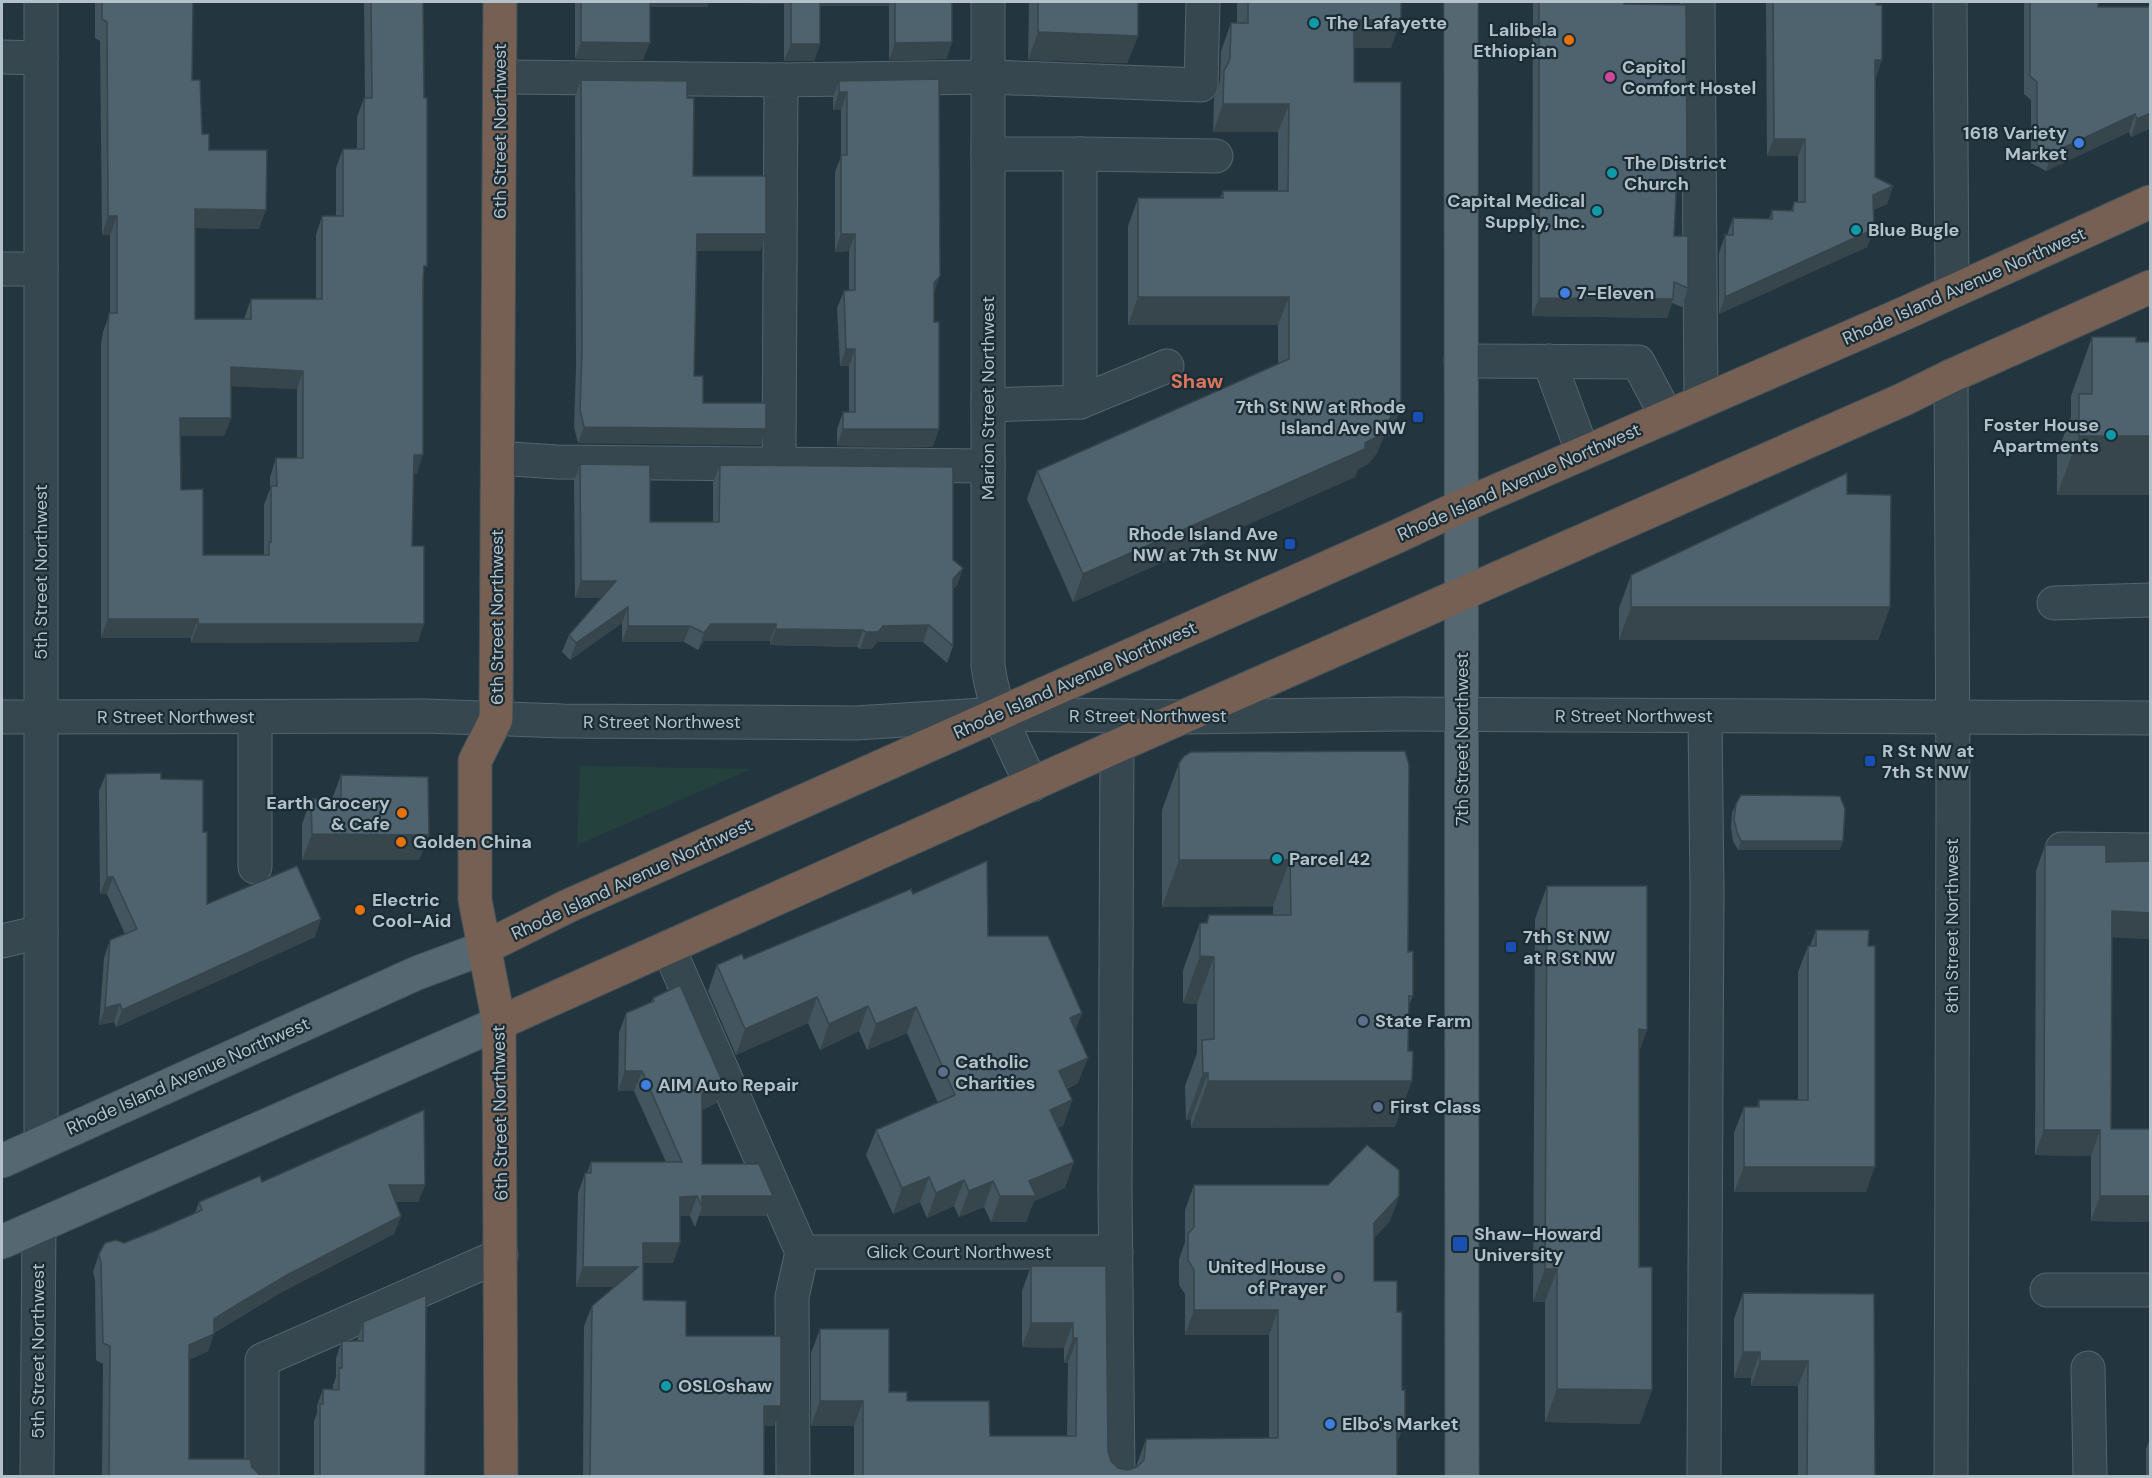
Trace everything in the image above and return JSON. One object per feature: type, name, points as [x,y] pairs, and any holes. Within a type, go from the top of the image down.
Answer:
[{"type":"highway","name":"6th Street Northwest","points":[[500,2],[496,719],[475,761],[475,900],[500,1023],[501,1476]]},
{"type":"highway","name":"Rhode Island Avenue Northwest","points":[[484,948],[568,906],[1462,506],[2151,202]]},
{"type":"highway","points":[[500,1023],[1117,746],[1902,400],[2151,287]]},
{"type":"main road","name":"7th Street Northwest","points":[[1461,2],[1462,1476]]},
{"type":"main road","name":"Rhode Island Avenue Northwest","points":[[2,1161],[417,973],[484,948]]},
{"type":"main road","points":[[2,1242],[500,1023]]},
{"type":"street","name":"5th Street Northwest","points":[[41,2],[41,1143]]},
{"type":"street","name":"Marion Street Northwest","points":[[988,2],[988,666],[993,697],[999,714],[1032,785]]},
{"type":"street","points":[[500,76],[781,80],[988,77],[1201,85],[1203,2]]},
{"type":"street","points":[[1698,2],[1701,402]]},
{"type":"street","points":[[1950,2],[1952,291]]},
{"type":"street","points":[[2,57],[41,58]]},
{"type":"street","points":[[779,464],[781,80]]},
{"type":"street","points":[[988,154],[1216,156]]},
{"type":"street","points":[[1080,154],[1080,402]]},
{"type":"street","points":[[2,269],[41,269]]},
{"type":"street","points":[[1461,361],[1638,362],[1667,417]]},
{"type":"street","points":[[1549,361],[1583,453]]},
{"type":"street","points":[[988,405],[1080,402],[1167,366]]},
{"type":"street","name":"8th Street Northwest","points":[[1951,376],[1951,1476]]},
{"type":"street","points":[[498,458],[557,462],[988,466]]},
{"type":"street","points":[[2054,603],[2151,600]]},
{"type":"street","name":"R Street Northwest","points":[[2,717],[425,716],[496,719],[856,723],[999,714],[1184,717],[2151,718]]},
{"type":"street","points":[[1704,1476],[1707,903],[1705,716]]},
{"type":"street","points":[[255,717],[255,867]]},
{"type":"street","points":[[1117,746],[1118,1476]]},
{"type":"street","points":[[2060,849],[2151,850]]},
{"type":"street","points":[[2,941],[41,932]]},
{"type":"street","points":[[668,947],[802,1252],[792,1297],[793,1476]]},
{"type":"street","name":"5th Street Northwest","points":[[37,1476],[39,1226]]},
{"type":"street","name":"Glick Court Northwest","points":[[802,1252],[1116,1252]]},
{"type":"street","points":[[262,1476],[262,1360],[501,1255]]},
{"type":"street","points":[[2047,1290],[2151,1290]]},
{"type":"street","points":[[2088,1368],[2090,1476]]},
{"type":"green space","points":[[580,766],[751,769],[577,845]]},
{"type":"building","points":[[102,2],[193,2],[192,80],[200,80],[202,134],[209,134],[209,150],[267,150],[266,210],[195,209],[195,319],[251,319],[251,299],[322,299],[322,216],[343,216],[343,149],[364,149],[364,98],[372,98],[371,2],[423,2],[424,98],[427,98],[427,266],[424,266],[423,280],[423,455],[414,455],[412,546],[424,546],[424,624],[198,624],[198,619],[108,619],[108,326],[109,313],[117,313],[117,216],[108,216],[107,22],[102,19]],"holes":[[[231,367],[303,371],[303,458],[276,458],[277,486],[271,486],[269,555],[203,555],[203,489],[181,490],[180,418],[231,418]]]},
{"type":"building","points":[[581,2],[650,2],[650,43],[581,42]]},
{"type":"building","points":[[791,2],[820,2],[820,44],[791,44]]},
{"type":"building","points":[[895,2],[952,2],[952,42],[895,43]]},
{"type":"building","points":[[1038,2],[1138,2],[1138,36],[1038,32]]},
{"type":"building","points":[[1248,2],[1401,2],[1401,20],[1354,20],[1354,82],[1401,82],[1401,408],[1394,408],[1387,426],[1378,436],[1365,443],[1365,449],[1083,574],[1037,471],[1289,359],[1289,297],[1138,297],[1138,198],[1223,198],[1223,191],[1288,191],[1289,104],[1223,104],[1224,70],[1230,58],[1231,23],[1248,23]]},
{"type":"building","points":[[1539,2],[1686,5],[1687,172],[1677,172],[1674,236],[1688,236],[1688,288],[1674,282],[1673,299],[1539,298]]},
{"type":"building","points":[[1773,2],[1876,2],[1876,5],[1882,5],[1882,60],[1875,60],[1875,177],[1893,186],[1873,195],[1874,229],[1725,297],[1725,235],[1733,235],[1733,218],[1772,219],[1772,210],[1793,211],[1794,202],[1805,202],[1805,139],[1774,139]]},
{"type":"building","points":[[2030,2],[2098,2],[2098,7],[2151,7],[2151,113],[2137,119],[2135,114],[2052,153],[2037,145],[2037,82],[2030,76]]},
{"type":"building","points":[[939,79],[940,276],[934,283],[934,322],[939,322],[939,429],[843,429],[843,412],[855,412],[855,349],[846,349],[844,291],[855,290],[855,234],[841,234],[841,155],[847,155],[847,92],[839,92],[839,81]]},
{"type":"building","points":[[581,80],[687,81],[687,98],[694,98],[693,176],[766,176],[766,234],[697,234],[694,376],[703,376],[703,403],[766,403],[766,429],[584,427],[580,410],[582,351]]},
{"type":"building","points":[[2092,337],[2136,337],[2136,342],[2151,342],[2151,436],[2079,436],[2079,394],[2092,394]]},
{"type":"building","points":[[580,464],[650,465],[650,522],[719,522],[720,465],[953,467],[953,560],[963,568],[953,579],[953,646],[929,625],[883,626],[878,632],[866,632],[863,630],[776,629],[776,624],[711,624],[704,633],[690,626],[628,626],[628,607],[576,643],[569,635],[616,581],[581,581]]},
{"type":"building","points":[[1847,473],[1847,494],[1891,495],[1890,607],[1631,607],[1631,575]]},
{"type":"building","points":[[1405,751],[1409,765],[1408,952],[1413,951],[1413,996],[1409,996],[1408,1051],[1413,1051],[1412,1081],[1208,1081],[1208,1073],[1203,1073],[1202,1040],[1214,1039],[1214,957],[1200,956],[1200,923],[1207,923],[1209,915],[1291,915],[1290,860],[1179,860],[1179,763],[1191,752]]},
{"type":"building","points":[[161,773],[161,779],[203,780],[203,832],[207,832],[207,904],[297,866],[321,919],[122,1010],[120,1004],[105,1008],[110,940],[137,929],[113,877],[107,877],[106,774]]},
{"type":"building","points":[[341,775],[428,777],[429,835],[312,834],[311,799],[341,799]]},
{"type":"building","points":[[1741,795],[1840,796],[1845,809],[1843,841],[1741,841],[1734,819],[1736,804]]},
{"type":"building","points":[[2045,845],[2106,845],[2106,862],[2151,861],[2151,913],[2112,911],[2111,1129],[2151,1129],[2151,1196],[2100,1196],[2100,1130],[2044,1130]]},
{"type":"building","points":[[987,861],[988,936],[1048,936],[1082,1013],[1070,1018],[1088,1058],[1059,1071],[1072,1100],[1050,1110],[1074,1162],[1029,1181],[1036,1196],[1000,1196],[993,1181],[969,1191],[964,1180],[936,1193],[929,1177],[902,1188],[876,1130],[955,1095],[916,1007],[876,1024],[868,1006],[829,1024],[817,997],[745,1029],[717,965],[742,954],[744,959],[911,889],[913,894]]},
{"type":"building","points":[[1547,886],[1647,886],[1647,1030],[1639,1029],[1639,1267],[1652,1267],[1652,1390],[1557,1389],[1557,1269],[1545,1269]]},
{"type":"building","points":[[1816,930],[1869,930],[1868,946],[1875,946],[1875,1167],[1744,1167],[1744,1107],[1759,1107],[1759,1100],[1808,1100],[1808,946],[1816,946]]},
{"type":"building","points":[[680,985],[723,1083],[702,1093],[702,1164],[759,1164],[773,1196],[702,1196],[702,1207],[697,1196],[680,1197],[680,1243],[643,1243],[643,1300],[686,1301],[686,1336],[781,1336],[781,1406],[764,1406],[764,1476],[590,1476],[592,1306],[638,1267],[583,1267],[585,1173],[591,1173],[591,1162],[682,1162],[642,1071],[625,1071],[626,1013],[654,1001],[653,998]]},
{"type":"building","points":[[424,1110],[425,1185],[389,1185],[401,1216],[287,1275],[243,1301],[214,1319],[214,1334],[189,1345],[189,1459],[250,1459],[252,1467],[259,1476],[109,1476],[110,1346],[103,1343],[99,1254],[105,1243],[116,1240],[124,1243],[157,1230],[202,1210],[199,1202],[260,1176],[262,1182]]},
{"type":"building","points":[[1367,1145],[1399,1170],[1399,1196],[1374,1223],[1374,1281],[1397,1281],[1397,1312],[1402,1312],[1402,1390],[1405,1390],[1405,1422],[1397,1422],[1397,1476],[863,1476],[863,1401],[820,1401],[820,1329],[889,1329],[889,1392],[907,1392],[907,1401],[989,1401],[990,1436],[1076,1436],[1077,1338],[1073,1338],[1073,1323],[1031,1323],[1031,1266],[1106,1266],[1108,1451],[1111,1461],[1118,1468],[1127,1470],[1137,1467],[1144,1460],[1146,1439],[1278,1438],[1278,1310],[1194,1310],[1194,1270],[1188,1260],[1188,1234],[1194,1227],[1194,1185],[1328,1185]]},
{"type":"building","points":[[1743,1293],[1874,1294],[1875,1476],[1807,1476],[1808,1361],[1760,1361],[1760,1352],[1743,1352]]},
{"type":"building","points":[[426,1295],[425,1476],[320,1476],[320,1404],[323,1404],[323,1389],[339,1390],[342,1341],[363,1341],[363,1322]]},
{"type":"place","name":"The Lafayette","points":[[1314,23]]},
{"type":"place","name":"Lalibela Ethiopian","points":[[1569,40]]},
{"type":"place","name":"Capitol Comfort Hostel","points":[[1610,77]]},
{"type":"place","name":"1618 Variety Market","points":[[2079,143]]},
{"type":"place","name":"The District Church","points":[[1612,173]]},
{"type":"place","name":"Capital Medical Supply, Inc.","points":[[1597,211]]},
{"type":"place","name":"Blue Bugle","points":[[1856,230]]},
{"type":"place","name":"7-Eleven","points":[[1565,293]]},
{"type":"place","name":"7th St NW at Rhode Island Ave NW","points":[[1418,417]]},
{"type":"place","name":"Foster House Apartments","points":[[2111,435]]},
{"type":"place","name":"Rhode Island Ave NW at 7th St NW","points":[[1290,544]]},
{"type":"place","name":"R St NW at 7th St NW","points":[[1870,761]]},
{"type":"place","name":"Earth Grocery & Cafe","points":[[402,813]]},
{"type":"place","name":"Golden China","points":[[401,842]]},
{"type":"place","name":"Parcel 42","points":[[1277,859]]},
{"type":"place","name":"Electric Cool-Aid","points":[[360,910]]},
{"type":"place","name":"7th St NW at R St NW","points":[[1511,947]]},
{"type":"place","name":"State Farm","points":[[1363,1021]]},
{"type":"place","name":"Catholic Charities","points":[[943,1072]]},
{"type":"place","name":"AIM Auto Repair","points":[[646,1085]]},
{"type":"place","name":"First Class","points":[[1378,1107]]},
{"type":"place","name":"Shaw–Howard University","points":[[1460,1244]]},
{"type":"place","name":"United House of Prayer","points":[[1338,1277]]},
{"type":"place","name":"OSLOshaw","points":[[666,1386]]},
{"type":"place","name":"Elbo's Market","points":[[1330,1424]]},
{"type":"district","name":"Shaw","points":[[1197,381]]}]
